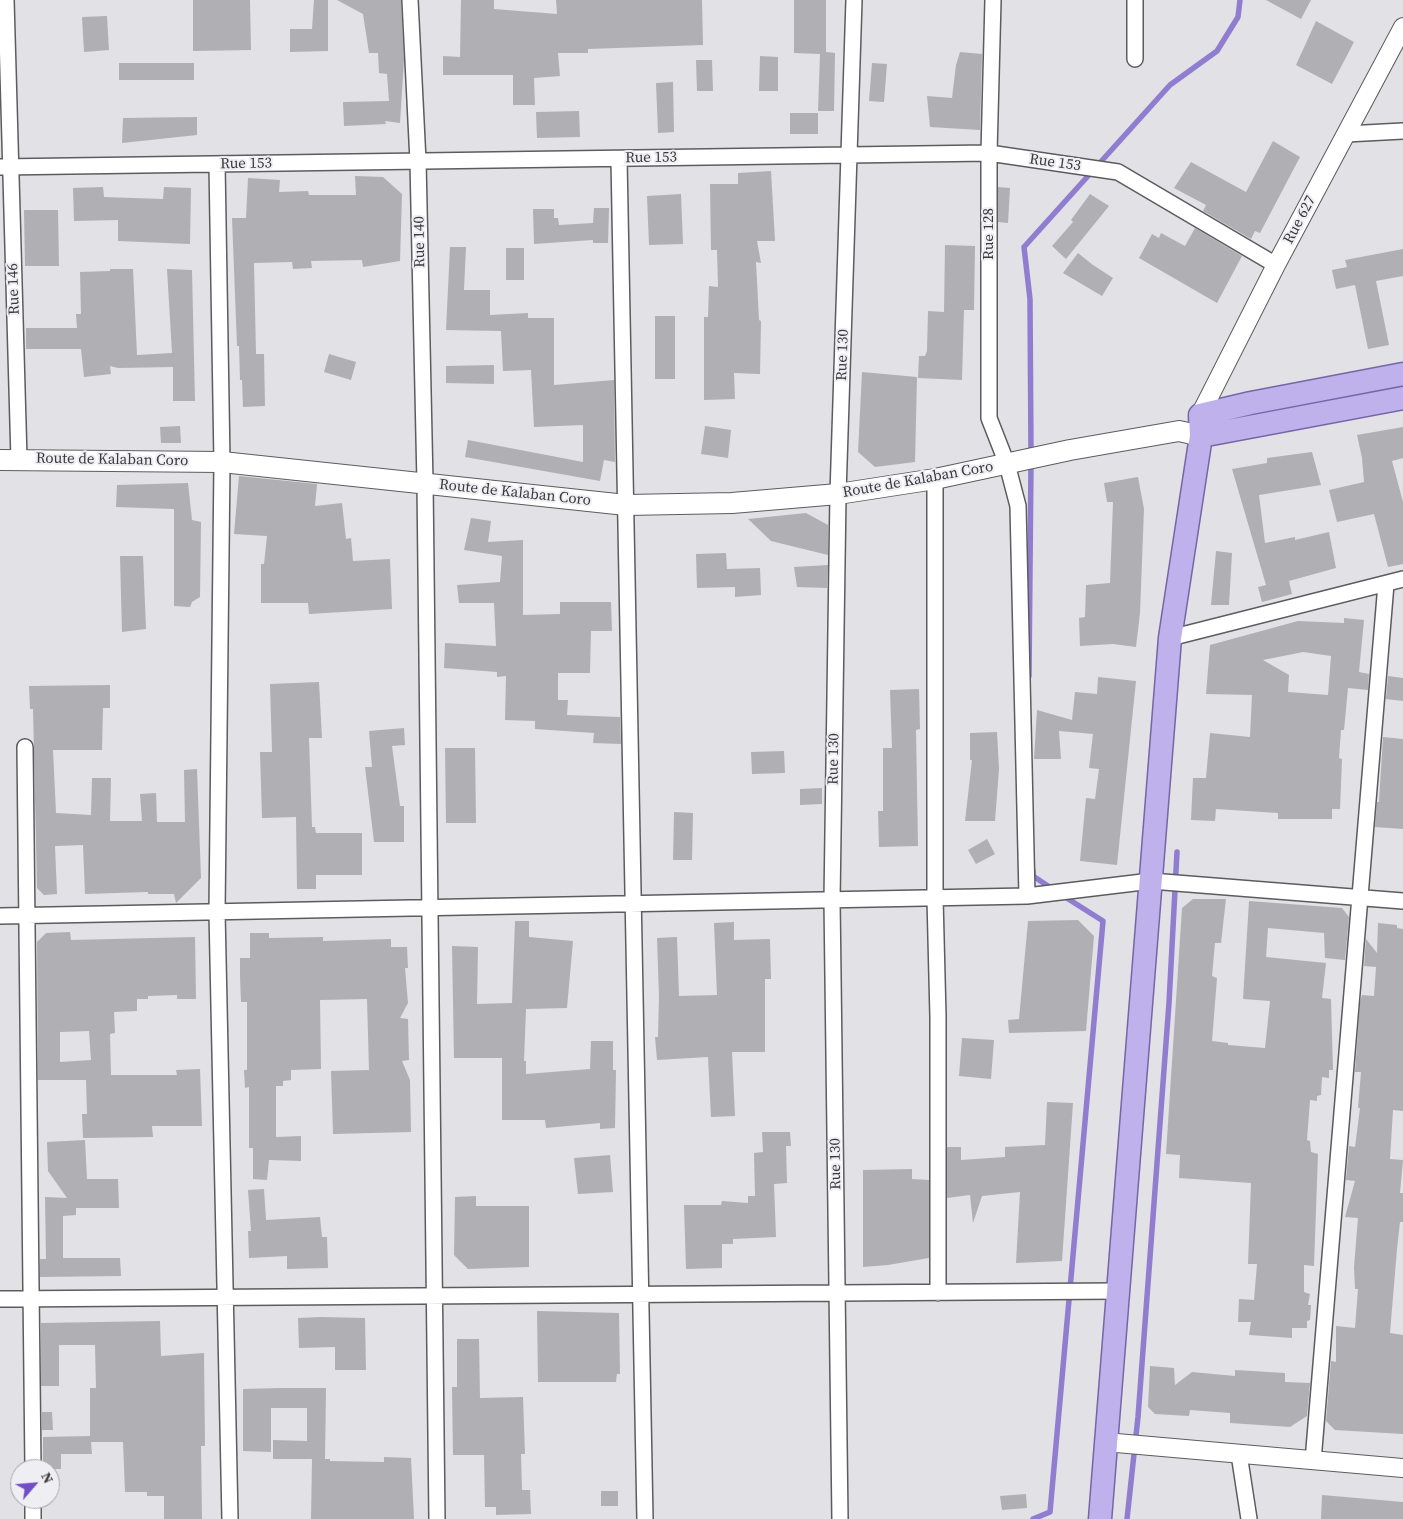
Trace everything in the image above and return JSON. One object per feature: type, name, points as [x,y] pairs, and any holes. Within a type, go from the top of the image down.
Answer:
[{"type":"main road","points":[[1200,426],[1251,403],[1403,374]]},
{"type":"main road","points":[[1200,426],[1403,399]]},
{"type":"main road","name":"Route de Kalaban Coro","points":[[10,459],[222,462],[626,505],[732,503],[838,494],[936,479],[1070,450],[1200,426]]},
{"type":"main road","points":[[1100,1519],[1170,638],[1200,426]]},
{"type":"street","name":"Rue 146","points":[[6,0],[5,167],[10,459]]},
{"type":"street","name":"Rue 140","points":[[410,0],[418,161],[425,483],[437,1519]]},
{"type":"street","name":"Rue 130","points":[[840,1519],[832,900],[838,494],[854,0]]},
{"type":"street","name":"Rue 128","points":[[993,0],[989,154],[989,418],[1007,464],[1018,506],[1026,896]]},
{"type":"street","points":[[1135,0],[1135,59]]},
{"type":"street","name":"Rue 627","points":[[1200,426],[1276,265],[1403,27]]},
{"type":"street","points":[[1346,134],[1403,131]]},
{"type":"street","name":"Rue 153","points":[[5,167],[989,154],[1118,172],[1276,265]]},
{"type":"street","points":[[619,158],[645,1519]]},
{"type":"street","points":[[218,164],[222,462],[217,912],[230,1519]]},
{"type":"street","points":[[936,479],[935,898],[938,1017],[938,1293]]},
{"type":"street","points":[[1170,638],[1403,579]]},
{"type":"street","points":[[1313,1461],[1386,584]]},
{"type":"street","points":[[25,747],[33,1459]]},
{"type":"street","points":[[0,916],[1026,896],[1151,882],[1403,901]]},
{"type":"street","points":[[0,1300],[1118,1291]]},
{"type":"street","points":[[1105,1442],[1403,1468]]},
{"type":"street","points":[[1239,1454],[1250,1519]]},
{"type":"building","points":[[193,0],[250,0],[251,50],[193,51]]},
{"type":"building","points":[[314,0],[328,0],[328,51],[290,52],[290,29],[312,29]]},
{"type":"building","points":[[337,0],[401,0],[404,60],[400,123],[385,121],[386,124],[344,126],[343,102],[389,101],[387,74],[379,73],[378,53],[369,53],[363,14]]},
{"type":"building","points":[[461,0],[494,0],[494,9],[557,14],[556,0],[702,0],[703,45],[588,49],[588,53],[558,53],[560,76],[534,78],[535,105],[513,105],[513,75],[443,75],[443,56],[460,57]]},
{"type":"building","points":[[794,0],[826,0],[826,52],[835,53],[834,111],[818,111],[820,54],[794,53]]},
{"type":"building","points":[[1266,0],[1311,0],[1301,19]]},
{"type":"building","points":[[107,16],[109,50],[84,52],[82,17]]},
{"type":"building","points":[[1316,21],[1354,42],[1332,84],[1296,65]]},
{"type":"building","points":[[960,52],[982,54],[980,130],[930,127],[927,96],[952,98],[956,65]]},
{"type":"building","points":[[760,56],[778,57],[778,91],[759,91]]},
{"type":"building","points":[[696,60],[712,60],[713,91],[697,91]]},
{"type":"building","points":[[119,63],[194,63],[194,80],[119,80]]},
{"type":"building","points":[[872,63],[887,64],[884,102],[869,101]]},
{"type":"building","points":[[673,82],[674,132],[658,133],[656,83]]},
{"type":"building","points":[[579,111],[580,137],[537,138],[536,112]]},
{"type":"building","points":[[790,113],[818,113],[818,134],[790,134]]},
{"type":"building","points":[[197,117],[197,135],[122,143],[123,118]]},
{"type":"building","points":[[1273,141],[1300,157],[1260,233],[1255,231],[1251,239],[1203,211],[1206,205],[1174,188],[1191,162],[1246,192]]},
{"type":"building","points":[[771,171],[775,241],[757,241],[761,263],[756,262],[759,320],[761,321],[760,374],[734,373],[735,399],[704,400],[704,317],[708,317],[709,286],[718,287],[717,250],[711,250],[710,184],[738,184],[738,173]]},
{"type":"building","points":[[355,176],[383,177],[402,194],[400,261],[363,267],[362,260],[311,261],[312,268],[293,269],[292,262],[254,263],[256,354],[264,354],[265,406],[243,407],[239,346],[237,346],[232,218],[246,218],[248,178],[280,180],[279,192],[308,191],[309,195],[356,195]]},
{"type":"building","points":[[103,187],[104,197],[163,199],[164,187],[191,188],[190,244],[118,241],[118,220],[74,221],[73,188]]},
{"type":"building","points":[[998,187],[1010,188],[1008,223],[998,222]]},
{"type":"building","points":[[681,194],[683,244],[649,245],[647,196]]},
{"type":"building","points":[[1090,194],[1109,206],[1066,259],[1052,246],[1073,222],[1071,220]]},
{"type":"building","points":[[594,208],[609,208],[608,243],[593,243],[593,240],[534,244],[533,209],[554,209],[554,218],[558,218],[559,225],[593,223]]},
{"type":"building","points":[[24,210],[58,210],[59,266],[25,266]]},
{"type":"building","points":[[1195,228],[1242,256],[1217,303],[1139,258],[1152,234],[1159,238],[1161,233],[1185,246]]},
{"type":"building","points":[[945,245],[975,246],[974,310],[964,310],[962,380],[918,378],[919,356],[925,356],[927,351],[928,311],[944,312]]},
{"type":"building","points":[[450,247],[466,247],[464,290],[490,290],[490,315],[528,313],[528,318],[554,318],[554,385],[614,380],[615,462],[604,460],[600,481],[465,457],[468,440],[583,462],[583,425],[534,427],[531,370],[503,371],[501,331],[446,330]]},
{"type":"building","points":[[506,248],[524,248],[524,280],[506,280]]},
{"type":"building","points":[[1403,249],[1403,276],[1376,281],[1389,345],[1368,349],[1355,285],[1336,289],[1332,270],[1347,267],[1345,260]]},
{"type":"building","points":[[1078,253],[1113,278],[1102,296],[1063,273]]},
{"type":"building","points":[[110,269],[133,269],[137,355],[172,353],[167,269],[192,270],[195,401],[173,401],[173,367],[118,368],[110,366],[111,374],[84,377],[81,349],[26,349],[26,328],[77,328],[76,314],[81,314],[80,272],[110,271]]},
{"type":"building","points":[[655,316],[675,316],[675,379],[655,379]]},
{"type":"building","points":[[329,354],[356,362],[351,380],[324,372]]},
{"type":"building","points":[[494,365],[494,384],[446,383],[446,366]]},
{"type":"building","points":[[862,372],[917,377],[915,462],[875,467],[858,452]]},
{"type":"building","points":[[180,426],[181,443],[161,443],[160,427]]},
{"type":"building","points":[[705,426],[731,430],[728,458],[701,454]]},
{"type":"building","points":[[1403,427],[1403,458],[1392,461],[1403,502],[1403,564],[1388,567],[1374,514],[1337,522],[1329,490],[1364,482],[1362,458],[1357,435]]},
{"type":"building","points":[[1312,452],[1321,485],[1259,495],[1265,543],[1295,537],[1295,540],[1329,532],[1336,568],[1289,581],[1292,594],[1262,602],[1258,587],[1266,585],[1232,469],[1267,463],[1267,458]]},
{"type":"building","points":[[239,476],[317,484],[315,506],[342,503],[346,539],[351,538],[353,561],[390,559],[392,609],[309,614],[308,603],[261,603],[261,564],[264,564],[267,536],[234,534]]},
{"type":"building","points":[[1138,477],[1144,509],[1140,613],[1136,647],[1113,644],[1080,646],[1079,618],[1085,617],[1086,585],[1110,583],[1113,502],[1107,502],[1104,483]]},
{"type":"building","points":[[188,483],[192,520],[201,522],[200,597],[192,602],[190,607],[174,606],[174,509],[116,507],[117,485]]},
{"type":"building","points":[[806,513],[828,525],[828,555],[771,541],[748,519]]},
{"type":"building","points":[[471,518],[491,521],[488,542],[523,540],[523,615],[560,614],[560,602],[611,602],[612,631],[591,631],[590,673],[558,673],[558,700],[568,700],[567,715],[620,717],[621,744],[593,743],[594,733],[535,729],[535,721],[505,720],[506,676],[497,677],[497,672],[444,668],[445,643],[496,646],[494,603],[459,603],[457,585],[500,582],[502,556],[464,550]]},
{"type":"building","points":[[1216,551],[1232,553],[1229,605],[1211,605]]},
{"type":"building","points":[[726,553],[727,569],[760,568],[761,595],[735,597],[735,587],[697,588],[696,554]]},
{"type":"building","points":[[120,556],[143,556],[146,629],[122,632]]},
{"type":"building","points":[[828,565],[827,588],[797,587],[794,567]]},
{"type":"building","points":[[1344,618],[1364,620],[1359,672],[1369,674],[1368,690],[1348,688],[1344,730],[1341,730],[1339,758],[1342,759],[1340,809],[1332,809],[1332,819],[1278,819],[1278,813],[1216,809],[1215,821],[1191,820],[1193,778],[1206,778],[1210,733],[1250,737],[1252,695],[1206,694],[1210,645],[1298,621],[1344,623]],"holes":[[[1303,652],[1331,656],[1328,695],[1288,692],[1289,675],[1263,660]]]},
{"type":"building","points":[[1388,676],[1403,678],[1403,701],[1386,699]]},
{"type":"building","points":[[1098,677],[1136,681],[1117,865],[1080,861],[1086,798],[1095,799],[1099,769],[1089,768],[1093,734],[1059,731],[1061,759],[1034,759],[1037,710],[1072,720],[1075,692],[1097,694]]},
{"type":"building","points":[[319,682],[322,738],[309,738],[312,827],[315,827],[316,833],[362,833],[362,875],[316,875],[316,889],[297,889],[296,817],[262,818],[260,752],[272,752],[270,684]]},
{"type":"building","points":[[110,685],[110,708],[103,708],[102,750],[53,750],[56,813],[91,815],[92,778],[111,778],[110,821],[142,821],[140,794],[156,793],[157,822],[185,822],[184,770],[197,769],[201,878],[176,903],[174,894],[148,894],[148,892],[85,894],[83,845],[55,846],[57,894],[44,895],[37,888],[33,709],[30,709],[29,686]]},
{"type":"building","points":[[919,689],[920,729],[916,730],[918,846],[879,847],[878,811],[883,811],[883,748],[892,748],[890,690]]},
{"type":"building","points":[[404,728],[405,745],[392,746],[400,806],[404,806],[404,842],[374,842],[365,767],[372,767],[369,731]]},
{"type":"building","points":[[997,732],[999,769],[995,821],[965,821],[972,760],[970,760],[970,733]]},
{"type":"building","points":[[1383,737],[1403,739],[1403,829],[1375,827],[1377,802],[1379,802]]},
{"type":"building","points":[[445,748],[475,748],[476,823],[446,823]]},
{"type":"building","points":[[784,751],[785,773],[752,774],[751,752]]},
{"type":"building","points":[[822,788],[822,804],[800,805],[800,789]]},
{"type":"building","points":[[674,812],[693,813],[692,860],[673,860]]},
{"type":"building","points":[[987,839],[995,854],[976,864],[968,850]]},
{"type":"building","points":[[1193,899],[1226,899],[1221,943],[1215,943],[1212,976],[1217,978],[1212,1041],[1228,1043],[1228,1045],[1265,1048],[1270,1001],[1243,999],[1249,901],[1342,908],[1349,917],[1345,960],[1325,958],[1324,933],[1268,928],[1266,957],[1326,963],[1322,998],[1331,999],[1333,1070],[1329,1070],[1329,1078],[1322,1077],[1321,1095],[1317,1096],[1317,1101],[1310,1100],[1307,1140],[1310,1141],[1311,1152],[1318,1154],[1314,1266],[1304,1265],[1304,1292],[1310,1294],[1308,1305],[1311,1305],[1310,1320],[1307,1321],[1307,1328],[1292,1328],[1292,1338],[1249,1335],[1251,1322],[1238,1322],[1239,1299],[1254,1300],[1257,1264],[1248,1264],[1251,1183],[1179,1178],[1180,1155],[1166,1154],[1182,908]]},
{"type":"building","points":[[1078,920],[1094,936],[1086,1031],[1009,1033],[1008,1020],[1019,1019],[1028,921]]},
{"type":"building","points":[[515,921],[529,921],[529,937],[573,941],[567,1008],[526,1009],[524,1061],[526,1061],[526,1074],[590,1069],[591,1041],[613,1041],[613,1070],[616,1070],[615,1128],[600,1129],[600,1123],[546,1128],[545,1120],[502,1120],[502,1058],[454,1058],[452,946],[478,947],[477,1004],[512,1003]]},
{"type":"building","points":[[734,922],[734,940],[770,939],[771,979],[765,979],[765,1052],[732,1052],[735,1116],[711,1117],[708,1057],[657,1060],[655,1037],[658,1037],[659,996],[657,938],[677,937],[679,996],[717,995],[714,923]]},
{"type":"building","points":[[1378,923],[1397,925],[1397,928],[1403,929],[1403,1111],[1393,1110],[1390,1159],[1403,1160],[1400,1193],[1403,1193],[1403,1222],[1400,1222],[1390,1333],[1403,1335],[1403,1434],[1335,1430],[1326,1421],[1331,1361],[1336,1362],[1336,1326],[1355,1328],[1358,1289],[1355,1289],[1354,1267],[1358,1218],[1345,1217],[1355,1181],[1346,1180],[1349,1146],[1355,1147],[1360,1108],[1358,1108],[1361,1072],[1355,1072],[1360,1003],[1362,995],[1374,996],[1376,967],[1364,966],[1366,939],[1377,953]]},
{"type":"building","points":[[70,932],[71,940],[195,937],[196,999],[177,999],[177,995],[148,996],[148,999],[137,999],[137,1011],[114,1012],[115,1033],[110,1034],[111,1075],[177,1075],[176,1070],[200,1069],[202,1126],[152,1126],[153,1137],[83,1138],[82,1114],[87,1114],[86,1080],[38,1080],[37,942],[46,933]],"holes":[[[89,1031],[91,1060],[60,1062],[60,1032]]]},
{"type":"building","points":[[250,933],[269,933],[269,938],[323,937],[323,941],[391,939],[391,947],[407,947],[408,968],[405,968],[408,1003],[400,1018],[408,1019],[409,1060],[402,1061],[410,1080],[411,1132],[333,1134],[331,1071],[369,1070],[367,999],[320,1000],[321,1069],[291,1070],[291,1080],[283,1081],[283,1086],[276,1086],[276,1137],[301,1136],[301,1161],[269,1160],[267,1180],[253,1179],[253,1148],[249,1148],[249,1087],[245,1088],[244,1070],[247,1070],[247,1002],[241,1002],[240,976],[240,958],[250,958]]},
{"type":"building","points":[[962,1038],[994,1040],[991,1079],[959,1076]]},
{"type":"building","points":[[1047,1102],[1073,1103],[1062,1261],[1016,1263],[1020,1192],[982,1196],[973,1223],[970,1195],[947,1198],[947,1147],[961,1147],[961,1160],[1005,1157],[1005,1147],[1045,1145]]},
{"type":"building","points":[[762,1132],[790,1132],[791,1146],[786,1146],[787,1183],[774,1184],[776,1237],[733,1239],[733,1244],[722,1244],[722,1268],[686,1269],[684,1205],[721,1205],[722,1201],[748,1203],[748,1196],[755,1196],[754,1153],[763,1152]]},
{"type":"building","points":[[85,1140],[87,1179],[118,1179],[119,1208],[76,1208],[76,1215],[63,1216],[63,1258],[120,1258],[121,1276],[40,1277],[40,1259],[46,1259],[45,1197],[67,1198],[48,1171],[47,1142]]},
{"type":"building","points":[[610,1155],[613,1192],[578,1194],[574,1158]]},
{"type":"building","points":[[912,1169],[912,1179],[929,1180],[929,1258],[863,1267],[863,1170]]},
{"type":"building","points":[[264,1189],[266,1220],[320,1217],[322,1237],[327,1237],[328,1268],[287,1269],[287,1256],[249,1258],[248,1231],[251,1231],[248,1190]]},
{"type":"building","points":[[476,1196],[476,1206],[529,1206],[529,1267],[468,1269],[454,1255],[455,1197]]},
{"type":"building","points":[[537,1311],[619,1313],[620,1374],[617,1374],[616,1382],[538,1382]]},
{"type":"building","points":[[298,1318],[365,1318],[366,1370],[335,1370],[335,1347],[299,1348]]},
{"type":"building","points":[[160,1321],[161,1356],[204,1353],[205,1446],[201,1446],[202,1519],[164,1519],[164,1496],[147,1496],[147,1492],[125,1492],[123,1442],[91,1442],[92,1454],[61,1454],[61,1469],[60,1459],[43,1459],[43,1437],[90,1436],[90,1388],[96,1388],[95,1345],[59,1345],[59,1386],[41,1386],[41,1323]]},
{"type":"building","points":[[457,1339],[479,1339],[480,1398],[523,1397],[525,1454],[521,1454],[522,1490],[530,1490],[531,1514],[496,1515],[496,1507],[485,1507],[484,1455],[453,1455],[452,1387],[457,1387]]},
{"type":"building","points":[[1150,1366],[1174,1368],[1175,1385],[1192,1372],[1235,1376],[1235,1370],[1285,1373],[1285,1382],[1310,1383],[1307,1416],[1290,1427],[1230,1423],[1230,1413],[1190,1410],[1189,1416],[1155,1414],[1148,1407]]},
{"type":"building","points":[[326,1388],[325,1459],[330,1459],[330,1461],[384,1462],[384,1457],[411,1458],[414,1519],[311,1519],[312,1459],[273,1459],[273,1440],[307,1441],[307,1408],[271,1408],[271,1452],[243,1451],[243,1389]]},
{"type":"building","points":[[42,1412],[52,1412],[53,1430],[42,1430]]},
{"type":"building","points":[[601,1491],[618,1491],[618,1506],[601,1506]]},
{"type":"building","points":[[1026,1494],[1027,1508],[1002,1510],[1000,1496]]},
{"type":"building","points":[[1322,1495],[1403,1502],[1403,1519],[1321,1519]]},
{"type":"waterway","points":[[1031,454],[1030,299],[1024,247],[1170,85],[1217,51],[1238,17],[1240,0]]},
{"type":"waterway","points":[[1029,676],[1031,463]]},
{"type":"waterway","points":[[1127,1519],[1138,1417],[1169,1003],[1177,852]]},
{"type":"waterway","points":[[1033,871],[1033,876],[1054,890]]},
{"type":"waterway","points":[[1033,1519],[1050,1512],[1103,921],[1062,895]]}]
